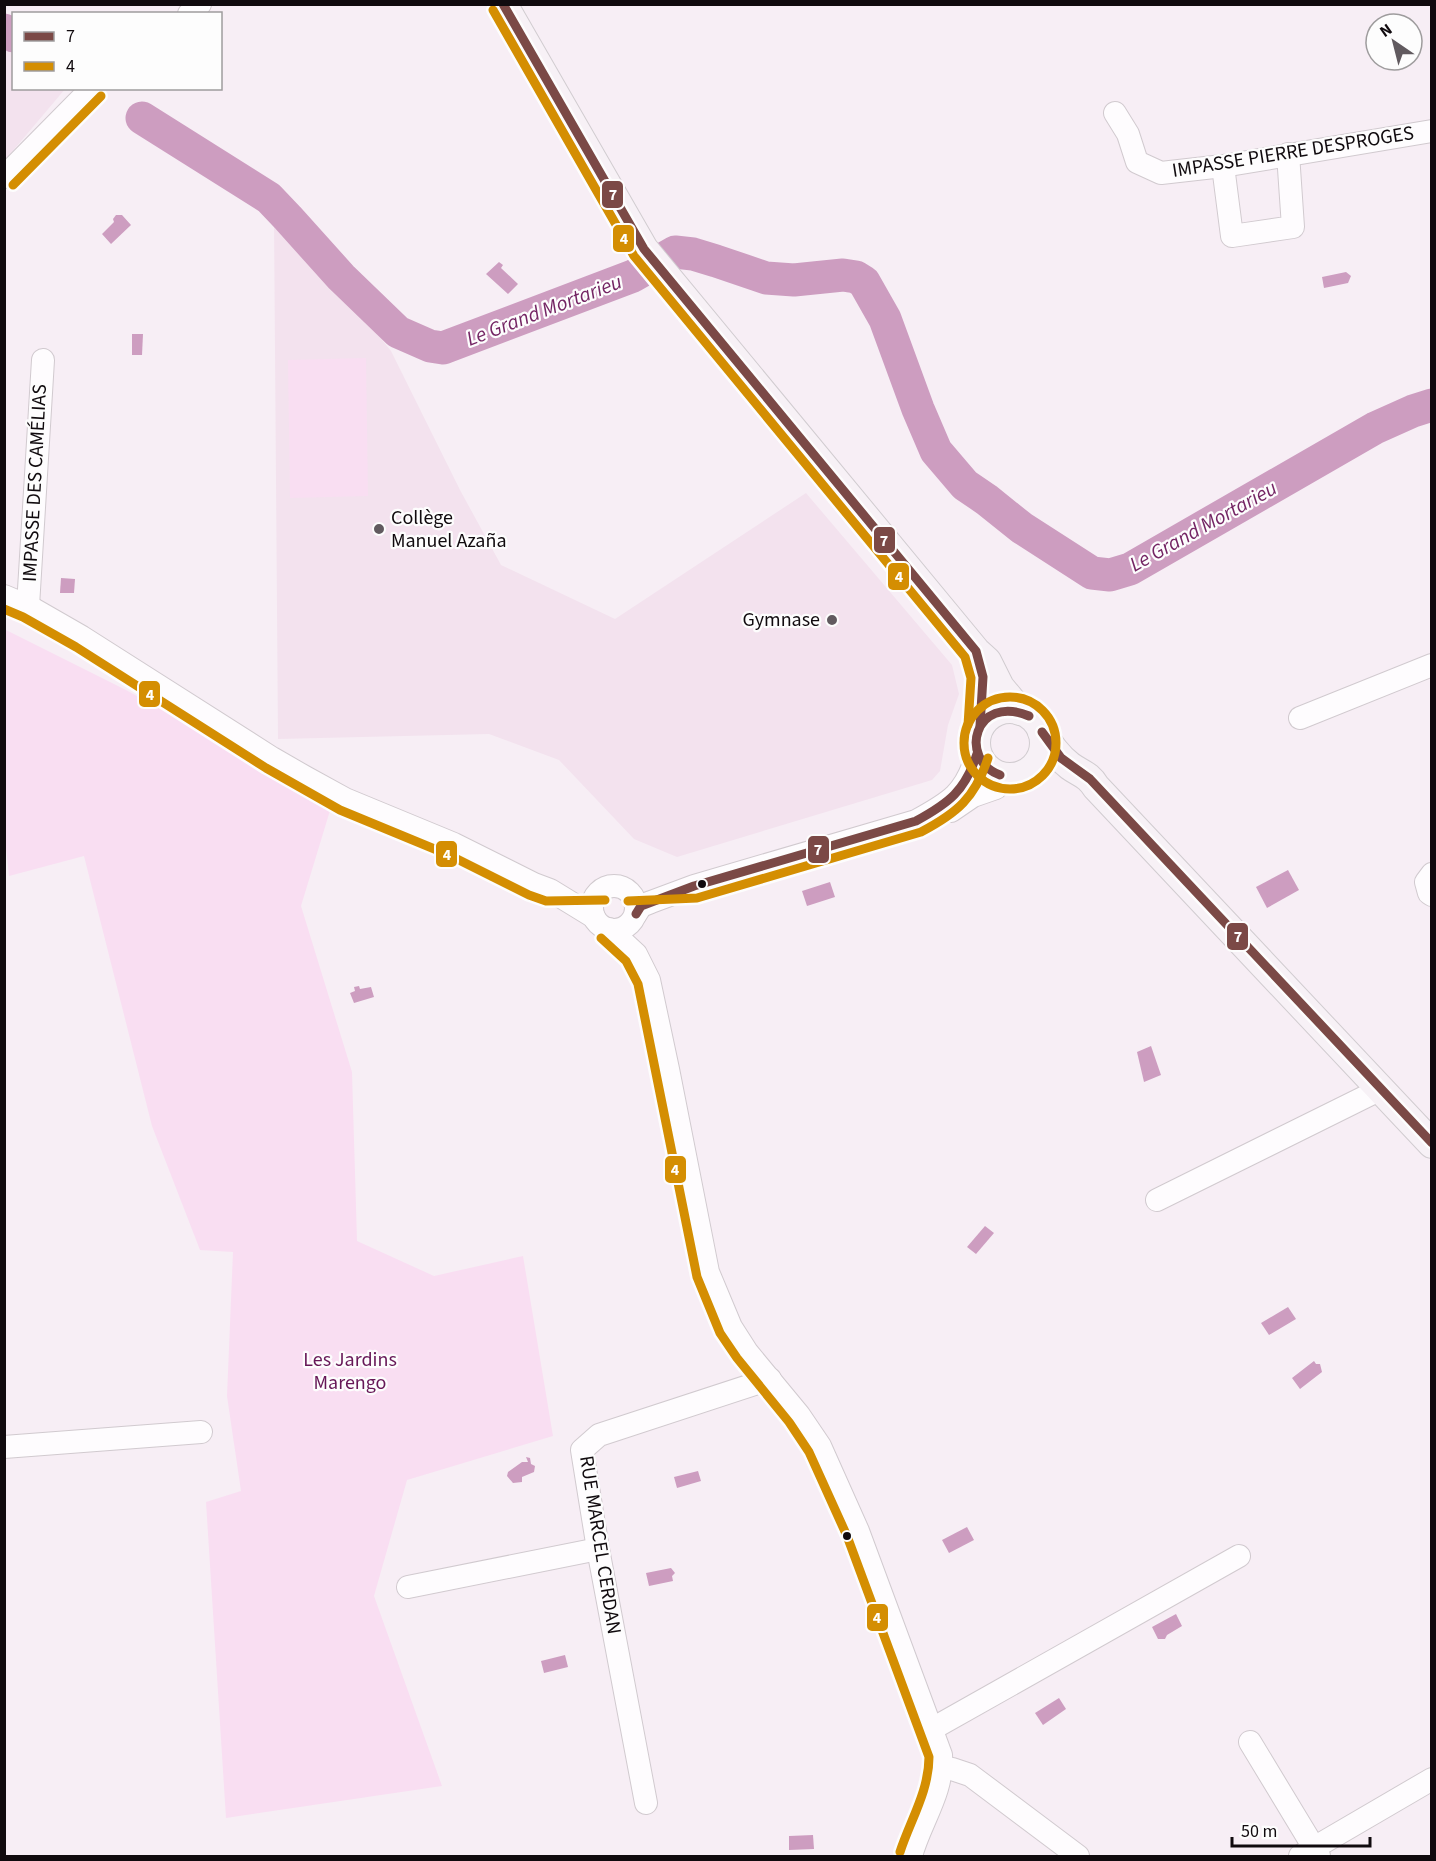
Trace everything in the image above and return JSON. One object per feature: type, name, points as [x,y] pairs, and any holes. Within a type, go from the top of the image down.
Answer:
[{"type":"main road","points":[[503,4],[644,249],[976,651],[987,661],[1000,687],[1020,711]]},
{"type":"main road","points":[[976,651],[983,677],[979,740],[987,769],[1013,776],[1045,773],[1064,775],[1085,785],[1096,787]]},
{"type":"main road","points":[[979,740],[987,717],[997,711],[1009,709],[1029,715],[1037,723],[1054,752],[1071,767],[1090,777],[1096,787],[1431,1144]]},
{"type":"main road","points":[[1013,776],[1032,769],[1038,761],[1044,742],[1042,732]]},
{"type":"street","points":[[4,177],[90,90]]},
{"type":"street","name":"IMPASSE PIERRE DESPROGES","points":[[1115,113],[1128,135],[1137,162],[1161,172],[1223,166],[1431,131]]},
{"type":"street","points":[[1223,166],[1232,236],[1293,227],[1288,154]]},
{"type":"street","name":"IMPASSE DES CAMÉLIAS","points":[[28,606],[43,360]]},
{"type":"street","points":[[4,596],[28,606],[107,653],[272,758],[345,799],[454,844],[549,890],[601,923],[636,954]]},
{"type":"street","points":[[1300,718],[1431,665]]},
{"type":"street","points":[[916,821],[947,803],[965,786],[972,771],[979,740]]},
{"type":"street","points":[[616,888],[595,897],[592,911],[601,923],[622,929],[641,906],[651,902],[694,886],[916,821],[929,820],[956,810],[973,796],[996,788],[1013,776]]},
{"type":"street","points":[[1431,874],[1426,882],[1431,895]]},
{"type":"street","points":[[549,890],[694,886]]},
{"type":"street","points":[[616,888],[635,900],[631,928],[636,954],[649,980],[669,1069],[708,1272],[731,1327],[747,1352],[771,1379],[820,1446],[837,1480],[941,1755],[942,1768],[938,1790],[911,1857]]},
{"type":"street","points":[[1157,1200],[1381,1089]]},
{"type":"street","name":"RUE MARCEL CERDAN","points":[[646,1803],[598,1549],[582,1449],[598,1435],[771,1379]]},
{"type":"street","points":[[4,1447],[201,1432]]},
{"type":"street","points":[[408,1587],[598,1549]]},
{"type":"street","points":[[932,1729],[1239,1556]]},
{"type":"street","points":[[1250,1742],[1311,1854],[1431,1779]]},
{"type":"street","points":[[942,1768],[970,1775],[1078,1857]]},
{"type":"shaded area","points":[[5,44],[12,49],[12,90],[64,90],[5,160]]},
{"type":"shaded area","points":[[116,215],[122,215],[131,225],[111,244],[102,234],[114,222]]},
{"type":"shaded area","name":"Collège Manuel Azaña","points":[[274,220],[342,290],[391,351],[460,490],[501,565],[615,619],[806,493],[952,665],[959,694],[948,725],[940,771],[932,780],[677,857],[634,839],[559,760],[489,734],[278,739]]},
{"type":"shaded area","points":[[499,262],[503,265],[501,268],[518,284],[508,294],[486,274]]},
{"type":"shaded area","points":[[1346,272],[1351,276],[1348,283],[1324,288],[1322,277]]},
{"type":"shaded area","points":[[132,334],[143,334],[142,355],[132,355]]},
{"type":"shaded area","points":[[61,578],[75,579],[74,593],[60,593]]},
{"type":"shaded area","points":[[1288,870],[1299,890],[1267,908],[1256,887]]},
{"type":"shaded area","points":[[830,882],[835,897],[807,906],[802,891]]},
{"type":"shaded area","points":[[359,986],[360,989],[371,987],[374,997],[354,1003],[350,993],[355,991],[354,987]]},
{"type":"shaded area","points":[[1151,1046],[1161,1075],[1144,1082],[1137,1052]]},
{"type":"shaded area","points":[[985,1226],[994,1233],[976,1254],[967,1247]]},
{"type":"shaded area","points":[[1288,1307],[1296,1319],[1269,1335],[1261,1323]]},
{"type":"shaded area","points":[[1314,1361],[1320,1364],[1322,1372],[1300,1389],[1292,1378]]},
{"type":"shaded area","points":[[526,1457],[530,1458],[531,1464],[535,1466],[534,1472],[522,1477],[522,1482],[513,1483],[507,1476],[508,1472],[522,1462],[528,1462]]},
{"type":"shaded area","points":[[698,1471],[701,1481],[677,1488],[674,1477]]},
{"type":"shaded area","points":[[967,1527],[974,1540],[949,1553],[942,1540]]},
{"type":"shaded area","points":[[671,1568],[675,1573],[672,1576],[673,1581],[649,1586],[646,1573]]},
{"type":"shaded area","points":[[1176,1614],[1182,1626],[1167,1635],[1165,1639],[1158,1639],[1152,1627]]},
{"type":"shaded area","points":[[565,1655],[568,1667],[544,1673],[541,1661]]},
{"type":"shaded area","points":[[1059,1698],[1066,1709],[1043,1725],[1035,1713]]},
{"type":"shaded area","points":[[813,1835],[814,1849],[789,1850],[789,1836]]},
{"type":"green space","points":[[366,358],[368,496],[290,498],[288,360]]},
{"type":"green space","name":"Les Jardins Marengo","points":[[4,629],[126,690],[332,804],[301,906],[352,1072],[357,1241],[434,1276],[523,1256],[553,1436],[407,1480],[374,1596],[442,1786],[226,1818],[206,1502],[241,1491],[227,1396],[233,1252],[200,1250],[152,1126],[84,856],[9,876],[4,829]]},
{"type":"waterway","name":"Le Grand Mortarieu","points":[[4,30],[12,35]]},
{"type":"waterway","name":"Le Grand Mortarieu","points":[[142,118],[269,198],[341,277],[398,332],[430,346],[443,348],[633,276],[675,252],[693,254],[766,278],[794,280],[843,275],[856,277],[864,282],[885,319],[936,451],[965,485],[1022,528],[1092,573],[1110,575],[1130,569],[1375,428],[1432,405]]},
{"type":"transit line","name":"7","points":[[503,4],[644,249],[976,651],[983,677],[980,726]]},
{"type":"transit line","name":"4","points":[[493,10],[634,256],[965,657],[971,678],[968,725]]},
{"type":"transit line","name":"4","points":[[13,185],[101,96]]},
{"type":"transit line","name":"4","points":[[4,609],[76,647],[266,768],[340,810],[449,855],[529,895],[546,901],[605,900]]},
{"type":"transit line","name":"4","points":[[1010,697],[1028,701],[1042,711],[1052,725],[1056,743],[1052,761],[1042,775],[1028,785],[1010,789],[992,785],[978,775],[968,761],[964,743],[968,725],[978,711],[992,701],[1010,697]]},
{"type":"transit line","name":"7","points":[[1000,775],[987,767],[979,756],[976,744],[978,731],[995,713],[1010,711],[1029,716]]},
{"type":"transit line","name":"7","points":[[1042,732],[1061,758],[1090,779],[1432,1143]]},
{"type":"transit line","name":"7","points":[[636,914],[641,906],[694,886],[916,821],[947,802],[954,795],[967,778],[977,754]]},
{"type":"transit line","name":"4","points":[[628,901],[697,898],[921,832],[945,818],[963,803],[977,784],[988,758]]},
{"type":"transit line","name":"4","points":[[601,938],[626,961],[638,984],[697,1277],[720,1333],[737,1358],[789,1422],[809,1452],[847,1536],[929,1757],[926,1782],[900,1852]]},
{"type":"place","name":"Collège Manuel Azaña","points":[[379,529]]},
{"type":"place","name":"Gymnase","points":[[832,620]]}]
